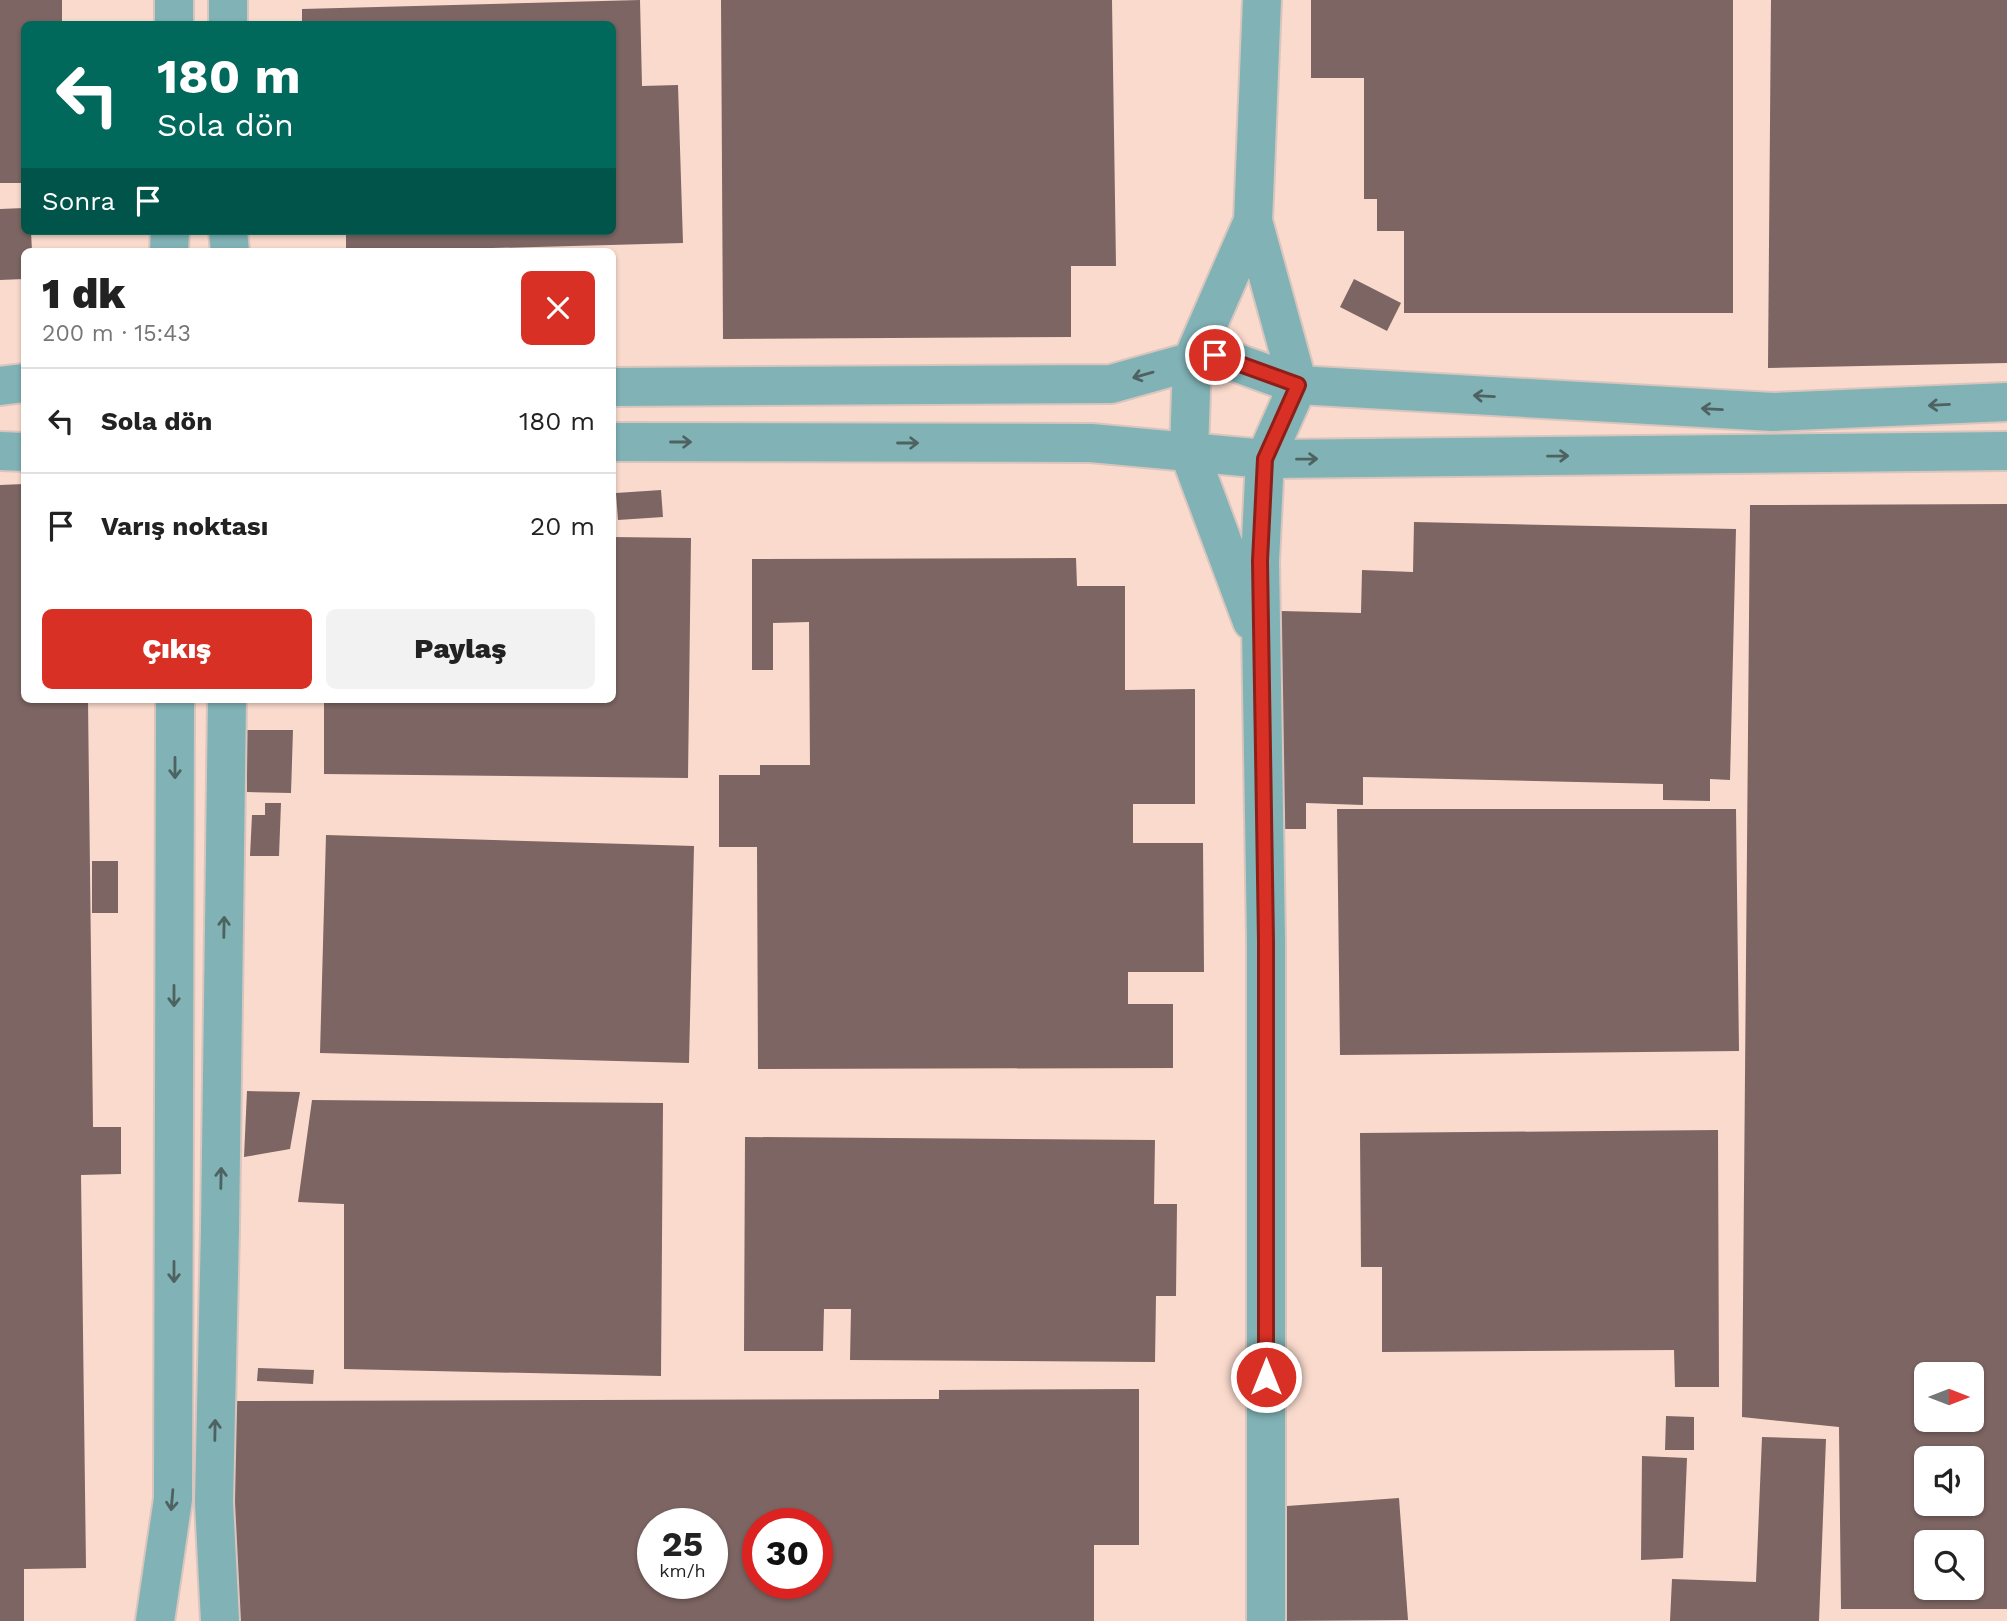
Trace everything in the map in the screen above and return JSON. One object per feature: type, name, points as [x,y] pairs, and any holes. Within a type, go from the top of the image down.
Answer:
[{"type":"street","points":[[174,0],[174,21]]},
{"type":"street","points":[[228,0],[228,21]]},
{"type":"street","points":[[1262,0],[1253,221],[1298,385],[1265,459],[1260,561],[1266,941],[1266,1621]]},
{"type":"street","points":[[1253,221],[1192,361],[1189,452],[1261,646]]},
{"type":"street","points":[[616,387],[1111,384],[1215,355],[1298,385],[1773,412],[2007,402]]},
{"type":"street","points":[[0,386],[21,383]]},
{"type":"street","points":[[780,386],[780,443]]},
{"type":"street","points":[[616,442],[1091,443],[1265,459],[2007,451]]},
{"type":"street","points":[[0,451],[21,452]]},
{"type":"street","points":[[155,1621],[173,1499],[175,703]]},
{"type":"street","points":[[220,1621],[214,1502],[228,703]]},
{"type":"street","points":[[174,1228],[220,1228]]},
{"type":"shaded area","points":[[0,0],[2007,0],[2007,1621],[0,1621]]},
{"type":"building","points":[[0,0],[62,0],[62,21],[21,21],[21,183],[0,183]]},
{"type":"building","points":[[640,0],[642,86],[678,85],[683,243],[496,248],[346,248],[346,235],[616,235],[616,21],[302,21],[302,9]]},
{"type":"building","points":[[721,0],[1112,0],[1116,266],[1071,266],[1071,337],[723,339]]},
{"type":"building","points":[[1311,0],[1733,0],[1733,313],[1404,313],[1404,231],[1377,231],[1377,199],[1364,199],[1364,78],[1311,78]]},
{"type":"building","points":[[1771,0],[2007,0],[2007,363],[1768,368]]},
{"type":"building","points":[[21,208],[21,235],[31,235],[32,248],[21,248],[21,279],[0,280],[0,209]]},
{"type":"building","points":[[1354,279],[1401,303],[1387,331],[1340,307]]},
{"type":"building","points":[[21,484],[21,703],[88,703],[93,1127],[121,1127],[121,1174],[81,1175],[86,1568],[24,1569],[24,1621],[0,1621],[0,485]]},
{"type":"building","points":[[661,490],[663,517],[618,520],[616,493]]},
{"type":"building","points":[[2007,504],[2007,1609],[1841,1609],[1839,1427],[1742,1417],[1750,505]]},
{"type":"building","points":[[1414,522],[1736,529],[1730,780],[1710,779],[1710,801],[1663,800],[1663,784],[1363,777],[1363,805],[1306,803],[1306,829],[1277,829],[1281,611],[1361,613],[1362,570],[1413,572]]},
{"type":"building","points":[[616,537],[691,538],[688,778],[324,774],[324,703],[616,703]]},
{"type":"building","points":[[1076,558],[1077,586],[1125,586],[1125,690],[1195,689],[1195,804],[1133,804],[1133,843],[1203,843],[1204,972],[1128,972],[1128,1004],[1173,1004],[1173,1068],[758,1069],[757,847],[719,847],[719,775],[760,775],[760,765],[810,765],[809,622],[773,623],[773,670],[752,670],[752,559]]},
{"type":"building","points":[[247,730],[293,730],[291,793],[247,792]]},
{"type":"building","points":[[265,803],[281,803],[279,856],[250,856],[252,815],[265,815]]},
{"type":"building","points":[[1337,809],[1736,809],[1739,1051],[1340,1055]]},
{"type":"building","points":[[326,835],[694,846],[689,1063],[320,1053]]},
{"type":"building","points":[[92,861],[118,861],[118,913],[92,913]]},
{"type":"building","points":[[247,1091],[300,1092],[290,1149],[244,1157]]},
{"type":"building","points":[[312,1100],[663,1103],[661,1376],[344,1369],[344,1204],[298,1202]]},
{"type":"building","points":[[1718,1130],[1719,1387],[1675,1387],[1674,1350],[1382,1352],[1382,1267],[1361,1267],[1360,1133]]},
{"type":"building","points":[[745,1137],[1155,1140],[1154,1204],[1177,1204],[1176,1296],[1156,1296],[1155,1362],[850,1360],[851,1309],[824,1309],[823,1351],[744,1351]]},
{"type":"building","points":[[258,1368],[314,1370],[313,1384],[257,1381]]},
{"type":"building","points":[[1139,1389],[1139,1545],[1094,1545],[1094,1621],[235,1621],[230,1401],[939,1399],[939,1390]]},
{"type":"building","points":[[1666,1416],[1694,1417],[1694,1450],[1665,1450]]},
{"type":"building","points":[[1762,1437],[1826,1439],[1819,1621],[1670,1621],[1672,1579],[1756,1582]]},
{"type":"building","points":[[1642,1456],[1687,1458],[1683,1558],[1641,1560]]},
{"type":"building","points":[[1399,1498],[1408,1620],[1281,1621],[1273,1507]]},
{"type":"route","points":[[1215,355],[1298,385],[1265,459],[1260,561],[1266,941],[1266,1377]]}]
